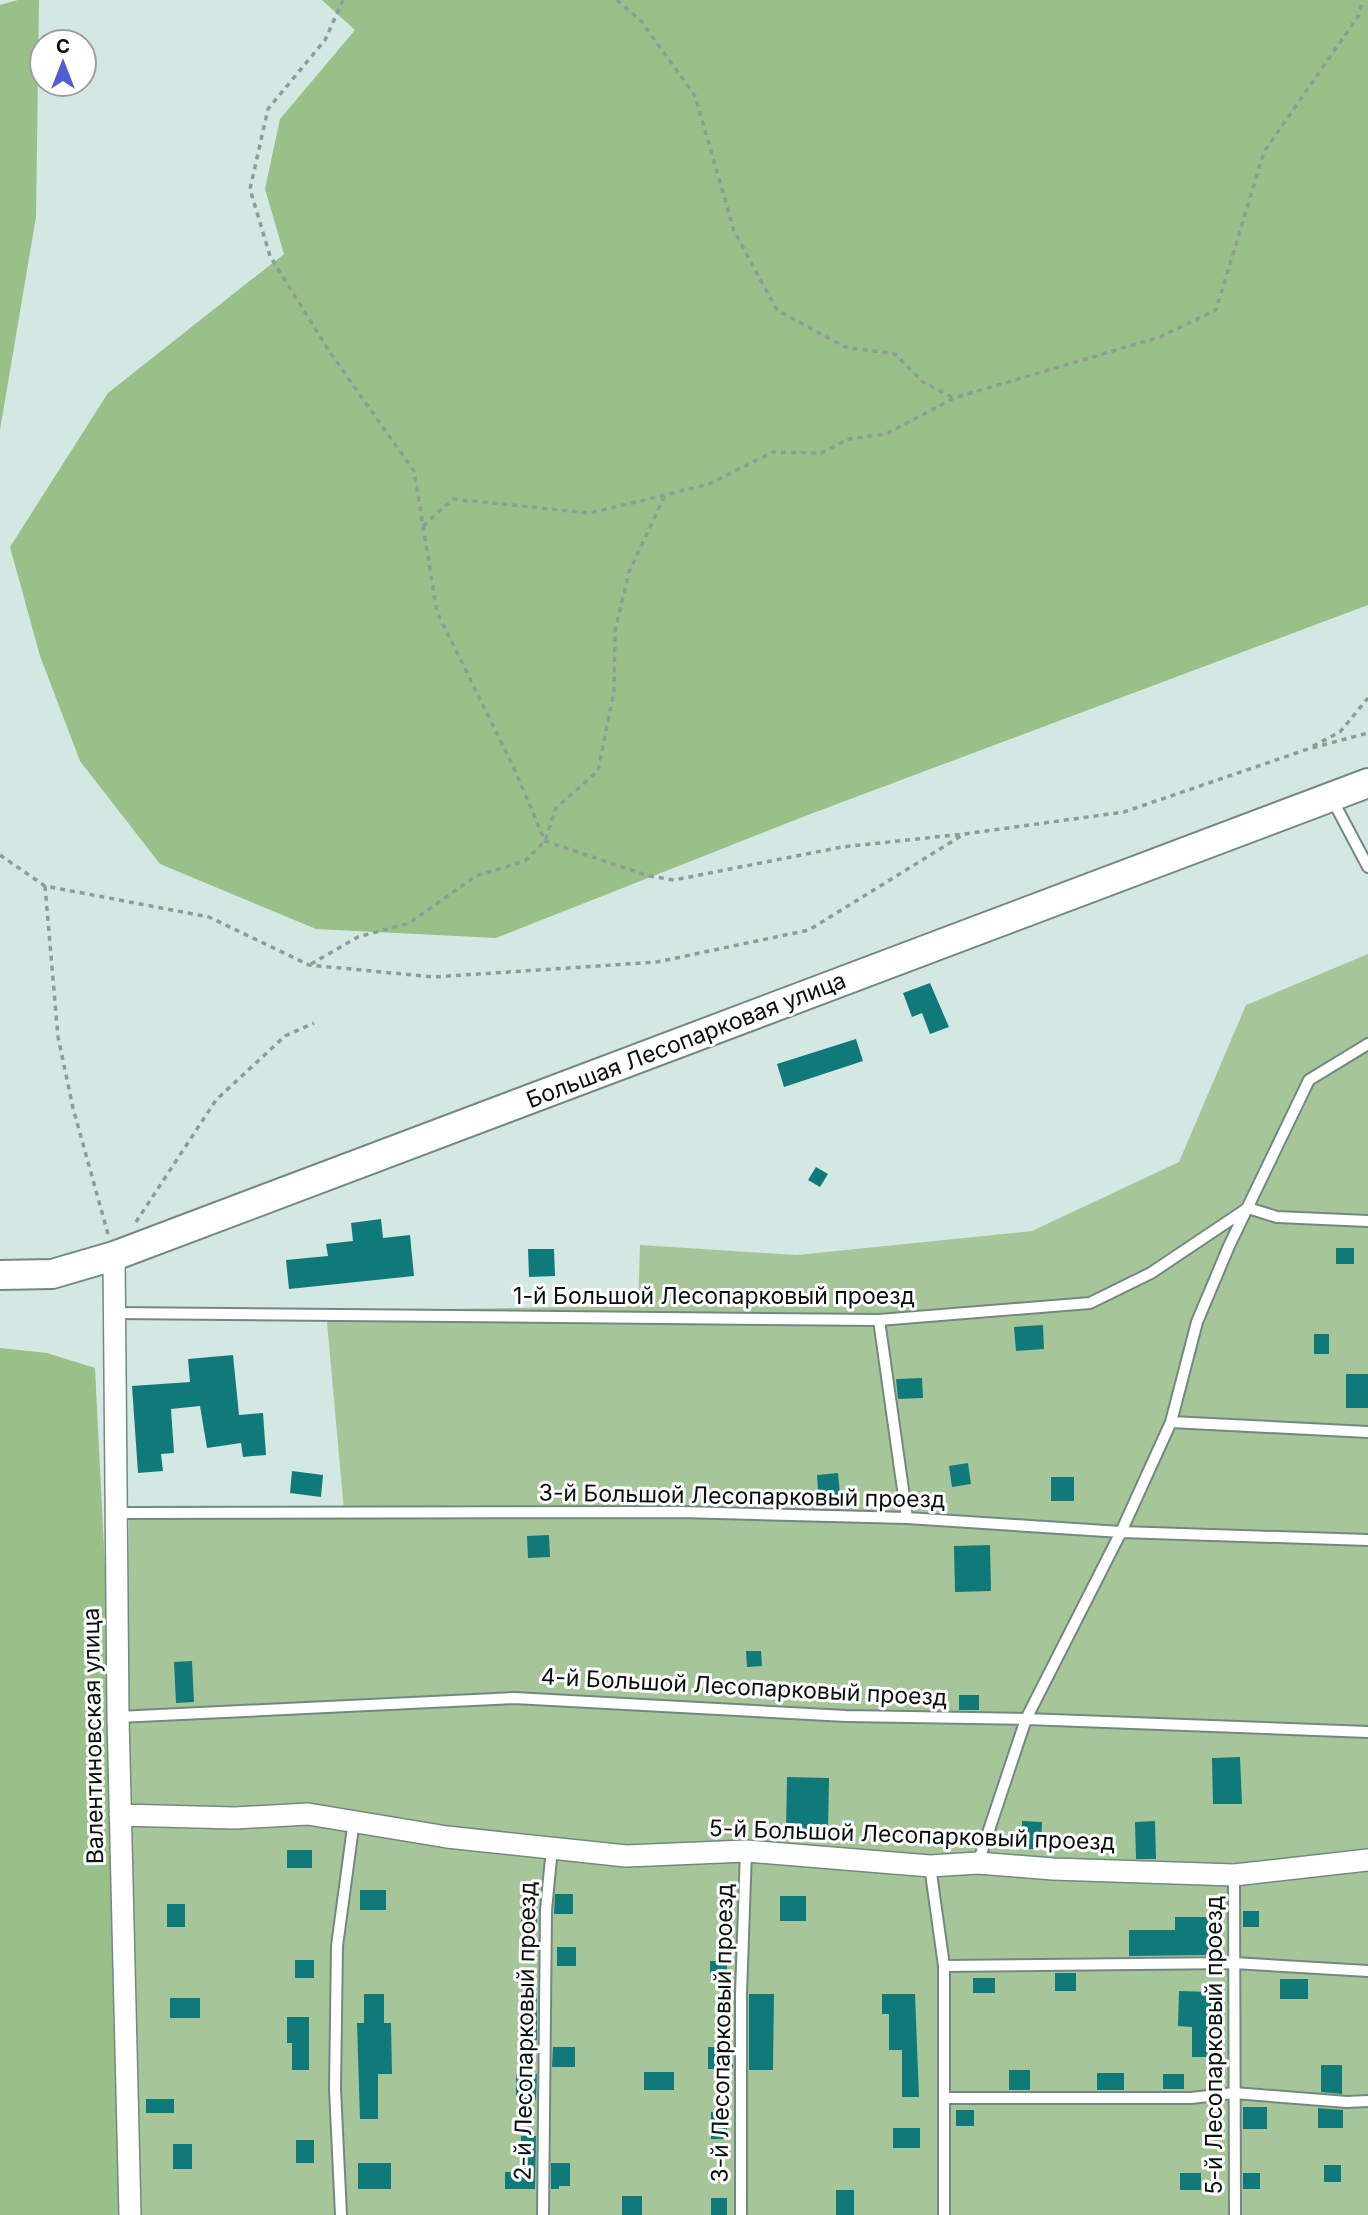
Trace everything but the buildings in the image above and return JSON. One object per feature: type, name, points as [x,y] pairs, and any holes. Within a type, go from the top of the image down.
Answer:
[{"type":"main road","name":"Большая Лесопарковая улица","points":[[0,1275],[52,1274],[114,1256],[1368,783]]},
{"type":"street","name":"Валентиновская улица","points":[[114,1256],[118,1717],[130,2215]]},
{"type":"street","name":"5-й Большой Лесопарковый проезд","points":[[121,1815],[235,1818],[308,1814],[447,1838],[626,1856],[746,1851],[930,1866],[978,1863],[1053,1869],[1234,1875],[1368,1860]]},
{"type":"lane","points":[[1331,797],[1368,867]]},
{"type":"lane","points":[[978,1863],[1026,1719],[1121,1532],[1171,1422],[1197,1322],[1248,1208],[1309,1080],[1368,1044]]},
{"type":"lane","points":[[1248,1208],[1276,1217],[1368,1221]]},
{"type":"lane","name":"1-й Большой Лесопарковый проезд","points":[[114,1313],[879,1320],[1090,1303],[1151,1273],[1248,1208]]},
{"type":"lane","points":[[879,1320],[907,1518]]},
{"type":"lane","points":[[1171,1422],[1368,1432]]},
{"type":"lane","name":"3-й Большой Лесопарковый проезд","points":[[115,1513],[680,1512],[907,1518],[1121,1532],[1368,1540]]},
{"type":"lane","name":"4-й Большой Лесопарковый проезд","points":[[118,1717],[514,1698],[846,1716],[1026,1719],[1368,1731]]},
{"type":"lane","points":[[341,2215],[334,2088],[337,1946],[354,1820]]},
{"type":"lane","name":"2-й Лесопарковый проезд","points":[[543,2215],[546,1923],[552,1848]]},
{"type":"lane","name":"3-й Лесопарковый проезд","points":[[741,2215],[741,1994],[746,1851]]},
{"type":"lane","points":[[930,1866],[944,1966],[944,2215]]},
{"type":"lane","name":"5-й Лесопарковый проезд","points":[[1234,1875],[1235,2215]]},
{"type":"lane","points":[[944,1966],[1234,1963],[1368,1971]]},
{"type":"lane","points":[[944,2098],[1191,2098],[1234,2093],[1346,2102],[1368,2101]]},
{"type":"path","points":[[344,0],[326,40],[268,109],[250,189],[270,256],[329,351],[414,471],[437,612],[513,766],[545,841],[649,876],[674,880],[842,847],[964,834],[1124,812],[1308,749],[1368,733]]},
{"type":"path","points":[[617,0],[641,20],[695,96],[734,231],[777,310],[845,347],[895,354],[923,382],[954,398]]},
{"type":"path","points":[[423,526],[453,499],[590,513],[709,484],[774,452],[821,453],[849,439],[886,434],[954,398],[1160,337],[1216,310],[1264,152],[1359,15],[1362,0]]},
{"type":"path","points":[[309,965],[358,937],[409,923],[475,876],[525,861],[545,841],[556,808],[598,771],[614,690],[615,631],[629,572],[665,495]]},
{"type":"path","points":[[1308,749],[1340,732],[1368,698]]},
{"type":"path","points":[[0,855],[45,887],[209,917],[309,965],[434,977],[657,962],[809,930],[964,834]]},
{"type":"path","points":[[45,887],[58,1037],[73,1108],[114,1256]]},
{"type":"path","points":[[136,1223],[215,1100],[285,1036],[314,1023]]},
{"type":"green space","points":[[18,0],[39,0],[39,28],[28,28],[28,98],[38,98],[36,217],[0,430],[0,5]]},
{"type":"green space","points":[[322,0],[1368,0],[1368,605],[813,813],[496,938],[316,929],[160,864],[80,761],[40,656],[10,547],[108,393],[284,254],[265,189],[280,119],[355,30]]},
{"type":"green space","points":[[1368,954],[1368,2215],[120,2215],[129,1511],[344,1511],[326,1311],[638,1306],[640,1245],[797,1255],[1032,1231],[1179,1162],[1246,1005]]},
{"type":"green space","points":[[0,1348],[47,1353],[95,1368],[123,1928],[126,2215],[0,2215]]}]
